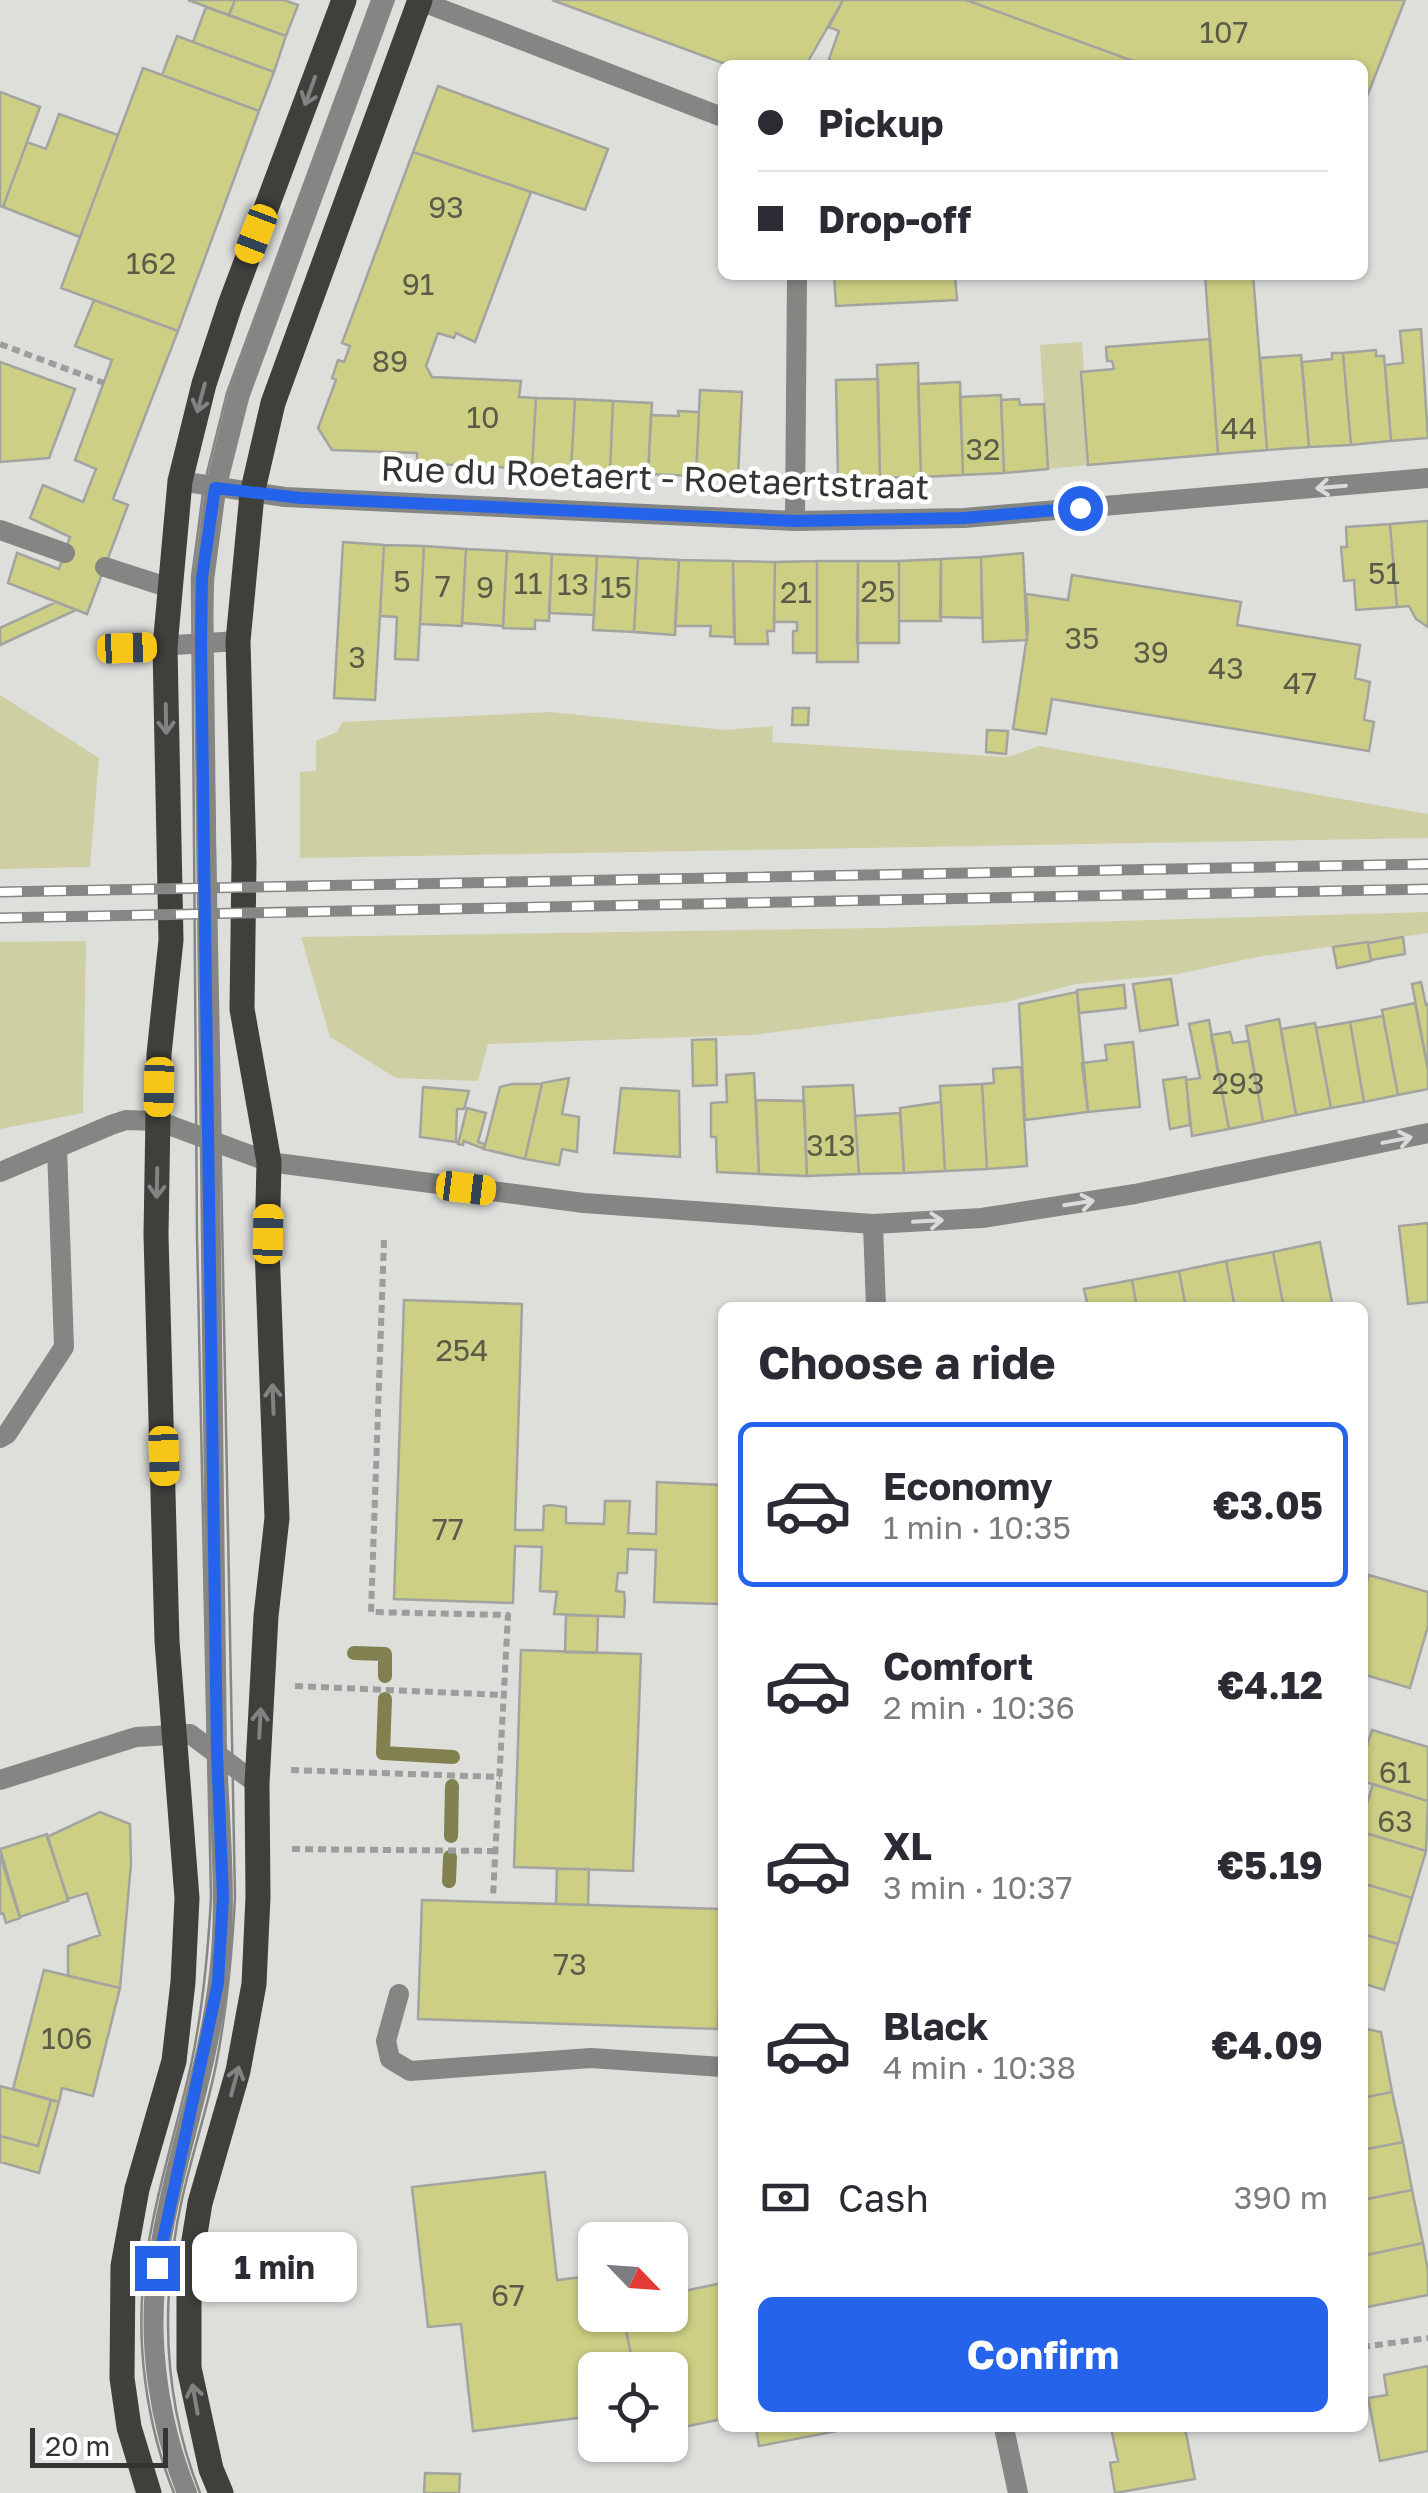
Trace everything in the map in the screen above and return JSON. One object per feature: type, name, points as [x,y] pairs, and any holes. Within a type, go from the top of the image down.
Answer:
[{"type":"main road","points":[[149,2493],[130,2427],[122,2378],[123,2266],[137,2189],[174,2060],[187,1898],[167,1641],[156,1235],[161,1023],[171,940],[165,646],[180,480],[204,384],[344,0]]},
{"type":"main road","points":[[221,2493],[211,2470],[189,2368],[190,2272],[200,2202],[238,2071],[254,1984],[257,1784],[266,1616],[277,1518],[267,1248],[269,1162],[242,1009],[244,862],[238,641],[252,494],[273,403],[420,1]]},
{"type":"street","points":[[187,2493],[165,2421],[154,2317],[157,2268],[167,2214],[203,2065],[218,1983],[223,1897],[217,1754],[202,578],[215,488],[243,380],[383,0]]},
{"type":"street","points":[[420,1],[718,115]]},
{"type":"street","points":[[795,521],[796,280]]},
{"type":"street","name":"Rue du Roetaert - Roetaertstraat","points":[[180,480],[252,494],[795,521],[964,518],[1428,478]]},
{"type":"street","points":[[0,530],[65,553]]},
{"type":"street","points":[[105,568],[170,588]]},
{"type":"street","points":[[127,648],[238,641]]},
{"type":"street","points":[[0,1172],[126,1120],[158,1121],[269,1162],[584,1203],[873,1224],[982,1218],[1135,1194],[1428,1134]]},
{"type":"street","points":[[0,1438],[7,1434],[64,1346],[57,1148]]},
{"type":"street","points":[[873,1224],[876,1302]]},
{"type":"street","points":[[0,1780],[136,1736],[190,1734],[257,1784]]},
{"type":"street","points":[[399,1994],[386,2040],[390,2059],[410,2071],[590,2058],[718,2067]]},
{"type":"street","points":[[1005,2432],[1018,2493]]},
{"type":"path","points":[[0,344],[104,382]]},
{"type":"path","points":[[384,1240],[371,1612],[508,1615],[494,1896]]},
{"type":"path","points":[[297,1686],[504,1695]]},
{"type":"path","points":[[297,1770],[500,1778]]},
{"type":"path","points":[[297,1849],[496,1851]]},
{"type":"path","points":[[1368,2346],[1428,2338]]},
{"type":"green space","points":[[1082,342],[1088,465],[1048,469],[1040,345]]},
{"type":"green space","points":[[0,695],[99,758],[90,867],[0,869]]},
{"type":"green space","points":[[550,712],[725,730],[773,726],[772,742],[1008,757],[1039,746],[1428,814],[1428,838],[300,858],[300,772],[316,771],[316,741],[337,732],[342,722]]},
{"type":"green space","points":[[1428,912],[1428,933],[1257,957],[1178,974],[1076,984],[1007,1002],[753,1035],[488,1044],[478,1081],[396,1078],[330,1037],[301,937],[879,928]]},
{"type":"green space","points":[[86,941],[83,1113],[0,1129],[0,942]]},
{"type":"building","points":[[188,0],[235,0],[229,15]]},
{"type":"building","points":[[235,0],[284,0],[298,5],[286,36],[229,15]]},
{"type":"building","points":[[552,0],[843,0],[809,60],[718,61]]},
{"type":"building","points":[[843,0],[966,0],[1130,60],[830,60],[839,31],[829,27]]},
{"type":"building","points":[[966,0],[1405,0],[1368,94],[1368,60],[1130,60]]},
{"type":"building","points":[[206,7],[286,36],[274,72],[193,42]]},
{"type":"building","points":[[177,36],[274,72],[259,111],[162,75]]},
{"type":"building","points":[[143,68],[259,111],[178,331],[61,288]]},
{"type":"building","points":[[438,86],[608,149],[585,210],[413,152]]},
{"type":"building","points":[[0,92],[40,107],[3,207],[0,206]]},
{"type":"building","points":[[59,114],[118,135],[80,237],[3,207],[27,142],[46,149]]},
{"type":"building","points":[[413,152],[531,192],[475,342],[456,333],[454,338],[438,333],[426,366],[432,377],[521,381],[519,397],[536,398],[532,469],[417,463],[417,453],[332,450],[318,428],[336,380],[332,378],[338,360],[344,362],[350,346],[342,343]]},
{"type":"building","points":[[834,280],[955,280],[957,300],[836,306]]},
{"type":"building","points":[[1205,280],[1253,280],[1267,450],[1218,454]]},
{"type":"building","points":[[94,300],[178,331],[113,499],[128,505],[87,614],[8,583],[17,553],[59,569],[70,537],[30,518],[43,485],[83,502],[96,469],[75,460],[112,360],[75,346]]},
{"type":"building","points":[[1421,329],[1428,438],[1391,441],[1385,365],[1403,363],[1400,331]]},
{"type":"building","points":[[1210,339],[1218,454],[1088,465],[1081,372],[1114,369],[1112,361],[1107,361],[1106,347]]},
{"type":"building","points":[[1376,350],[1376,356],[1384,356],[1391,441],[1351,445],[1343,353]]},
{"type":"building","points":[[1332,353],[1343,353],[1351,445],[1309,447],[1302,362],[1332,359]]},
{"type":"building","points":[[1301,355],[1309,447],[1267,450],[1260,358]]},
{"type":"building","points":[[0,362],[75,389],[49,458],[0,462]]},
{"type":"building","points":[[918,363],[921,477],[880,478],[877,365]]},
{"type":"building","points":[[878,379],[880,478],[838,479],[836,380]]},
{"type":"building","points":[[960,382],[963,475],[921,477],[918,384]]},
{"type":"building","points":[[700,390],[742,392],[738,478],[696,476]]},
{"type":"building","points":[[1001,395],[1004,473],[963,475],[960,397]]},
{"type":"building","points":[[536,398],[575,399],[571,471],[532,469]]},
{"type":"building","points":[[575,399],[613,401],[610,472],[571,471]]},
{"type":"building","points":[[1019,399],[1020,405],[1044,404],[1048,469],[1004,473],[1001,400]]},
{"type":"building","points":[[613,401],[652,403],[648,474],[610,472]]},
{"type":"building","points":[[678,411],[699,412],[696,476],[648,474],[651,415],[679,416]]},
{"type":"building","points":[[1428,521],[1428,627],[1416,619],[1409,606],[1397,607],[1390,524]]},
{"type":"building","points":[[1390,524],[1397,607],[1356,610],[1354,580],[1344,581],[1341,547],[1347,547],[1346,527]]},
{"type":"building","points":[[343,542],[384,545],[375,700],[334,698]]},
{"type":"building","points":[[384,545],[424,546],[418,660],[395,659],[397,617],[380,616]]},
{"type":"building","points":[[424,546],[466,549],[462,626],[420,624]]},
{"type":"building","points":[[466,549],[507,551],[503,626],[462,623]]},
{"type":"building","points":[[507,551],[552,554],[549,621],[535,620],[535,629],[503,628]]},
{"type":"building","points":[[1023,553],[1027,640],[983,642],[981,557]]},
{"type":"building","points":[[552,554],[597,556],[594,615],[549,613]]},
{"type":"building","points":[[597,556],[638,558],[634,632],[593,630]]},
{"type":"building","points":[[981,557],[982,618],[940,617],[941,559]]},
{"type":"building","points":[[638,558],[679,560],[675,635],[634,632]]},
{"type":"building","points":[[941,559],[941,621],[899,621],[899,561]]},
{"type":"building","points":[[679,560],[733,561],[734,637],[710,636],[711,626],[675,626]]},
{"type":"building","points":[[733,561],[775,562],[774,631],[767,631],[768,644],[735,644]]},
{"type":"building","points":[[817,561],[817,653],[793,653],[797,622],[774,622],[775,562]]},
{"type":"building","points":[[817,561],[858,561],[858,662],[817,662]]},
{"type":"building","points":[[858,561],[899,561],[899,643],[857,643]]},
{"type":"building","points":[[1072,575],[1241,602],[1237,625],[1360,645],[1355,678],[1370,682],[1364,720],[1374,722],[1369,751],[1052,699],[1046,734],[1013,729],[1028,630],[1026,594],[1068,600]]},
{"type":"building","points":[[56,602],[76,610],[0,645],[0,628]]},
{"type":"building","points":[[793,708],[809,708],[808,725],[792,725]]},
{"type":"building","points":[[987,730],[1008,731],[1006,754],[986,752]]},
{"type":"building","points":[[1403,937],[1405,954],[1371,960],[1368,943]]},
{"type":"building","points":[[1368,942],[1371,961],[1337,968],[1333,947]]},
{"type":"building","points":[[1171,979],[1178,1025],[1140,1031],[1133,984]]},
{"type":"building","points":[[1421,982],[1428,1004],[1428,1070],[1412,984]]},
{"type":"building","points":[[1124,985],[1126,1008],[1079,1013],[1077,990]]},
{"type":"building","points":[[1077,992],[1088,1112],[1025,1120],[1019,1004]]},
{"type":"building","points":[[1415,1003],[1428,1089],[1398,1095],[1382,1010]]},
{"type":"building","points":[[1383,1016],[1398,1095],[1364,1102],[1350,1022]]},
{"type":"building","points":[[1279,1019],[1296,1115],[1263,1122],[1246,1026]]},
{"type":"building","points":[[1209,1020],[1229,1129],[1192,1136],[1186,1080],[1200,1078],[1189,1024]]},
{"type":"building","points":[[1350,1022],[1364,1102],[1331,1108],[1316,1028]]},
{"type":"building","points":[[1315,1023],[1331,1108],[1296,1115],[1281,1029]]},
{"type":"building","points":[[1230,1032],[1233,1043],[1249,1041],[1263,1122],[1229,1129],[1211,1035]]},
{"type":"building","points":[[716,1039],[717,1085],[693,1086],[692,1040]]},
{"type":"building","points":[[1133,1042],[1140,1107],[1088,1112],[1082,1063],[1107,1060],[1105,1045]]},
{"type":"building","points":[[1021,1067],[1027,1166],[987,1169],[982,1084],[994,1083],[993,1069]]},
{"type":"building","points":[[754,1073],[759,1174],[717,1172],[711,1103],[727,1102],[726,1075]]},
{"type":"building","points":[[1186,1077],[1190,1125],[1170,1129],[1163,1080]]},
{"type":"building","points":[[569,1078],[562,1114],[579,1117],[577,1152],[562,1149],[559,1165],[525,1159],[542,1083]]},
{"type":"building","points":[[542,1084],[525,1159],[484,1149],[500,1087]]},
{"type":"building","points":[[982,1084],[987,1169],[945,1171],[940,1086]]},
{"type":"building","points":[[853,1085],[859,1174],[807,1176],[803,1087]]},
{"type":"building","points":[[423,1087],[469,1091],[464,1109],[457,1109],[456,1142],[420,1137]]},
{"type":"building","points":[[621,1088],[679,1091],[680,1157],[614,1153]]},
{"type":"building","points":[[756,1100],[804,1101],[807,1176],[759,1174]]},
{"type":"building","points":[[941,1102],[945,1171],[904,1173],[900,1108]]},
{"type":"building","points":[[467,1108],[486,1113],[478,1142],[484,1144],[484,1149],[464,1141],[463,1145],[458,1144]]},
{"type":"building","points":[[900,1113],[904,1173],[859,1174],[855,1116]]},
{"type":"building","points":[[1428,1223],[1428,1302],[1408,1304],[1399,1226]]},
{"type":"building","points":[[1320,1242],[1332,1302],[1283,1302],[1273,1252]]},
{"type":"building","points":[[1273,1252],[1283,1302],[1234,1302],[1226,1261]]},
{"type":"building","points":[[1226,1261],[1234,1302],[1185,1302],[1179,1271]]},
{"type":"building","points":[[1179,1271],[1185,1302],[1136,1302],[1132,1280]]},
{"type":"building","points":[[1132,1280],[1136,1302],[1087,1302],[1084,1289]]},
{"type":"building","points":[[404,1300],[522,1304],[515,1530],[543,1530],[544,1506],[566,1507],[566,1523],[604,1524],[605,1501],[630,1501],[628,1533],[656,1534],[657,1482],[718,1485],[718,1604],[654,1602],[656,1550],[628,1549],[627,1573],[618,1573],[616,1591],[624,1592],[624,1617],[554,1614],[557,1592],[540,1591],[542,1547],[515,1546],[513,1603],[394,1599]]},
{"type":"building","points":[[1369,1575],[1428,1592],[1428,1626],[1410,1688],[1368,1676]]},
{"type":"building","points":[[566,1615],[598,1616],[597,1653],[565,1652]]},
{"type":"building","points":[[521,1650],[641,1654],[633,1871],[514,1867]]},
{"type":"building","points":[[1372,1730],[1428,1747],[1428,1801],[1368,1783],[1368,1743]]},
{"type":"building","points":[[1373,1784],[1428,1801],[1426,1851],[1368,1834],[1368,1800]]},
{"type":"building","points":[[100,1812],[130,1824],[131,1864],[120,1988],[68,1976],[68,1946],[100,1935],[87,1893],[68,1899],[47,1837]]},
{"type":"building","points":[[47,1834],[68,1901],[20,1917],[0,1849]]},
{"type":"building","points":[[1368,1834],[1426,1851],[1412,1898],[1368,1885]]},
{"type":"building","points":[[0,1855],[20,1918],[6,1923],[3,1913],[0,1914]]},
{"type":"building","points":[[557,1869],[589,1869],[588,1905],[556,1904]]},
{"type":"building","points":[[1368,1885],[1412,1898],[1398,1944],[1368,1936]]},
{"type":"building","points":[[422,1900],[718,1909],[718,2029],[418,2019]]},
{"type":"building","points":[[1368,1936],[1398,1944],[1384,1990],[1368,1985]]},
{"type":"building","points":[[44,1970],[120,1988],[93,2096],[62,2088],[59,2102],[13,2089]]},
{"type":"building","points":[[1368,2029],[1381,2032],[1392,2092],[1368,2097]]},
{"type":"building","points":[[0,2086],[51,2100],[38,2146],[0,2136]]},
{"type":"building","points":[[1392,2092],[1403,2142],[1368,2149],[1368,2097]]},
{"type":"building","points":[[51,2100],[59,2102],[39,2173],[0,2162],[0,2136],[38,2146]]},
{"type":"building","points":[[1403,2142],[1412,2190],[1368,2199],[1368,2149]]},
{"type":"building","points":[[545,2172],[557,2280],[578,2277],[578,2332],[626,2332],[630,2352],[578,2352],[578,2418],[473,2431],[461,2324],[428,2327],[412,2187]]},
{"type":"building","points":[[1412,2190],[1423,2243],[1368,2255],[1368,2199]]},
{"type":"building","points":[[1423,2243],[1428,2295],[1368,2307],[1368,2255]]},
{"type":"building","points":[[718,2284],[718,2420],[688,2426],[688,2352],[630,2352],[626,2332],[688,2332],[688,2290]]},
{"type":"building","points":[[1428,2366],[1428,2451],[1380,2461],[1368,2398],[1387,2395],[1384,2375]]},
{"type":"building","points":[[757,2432],[831,2432],[759,2446]]},
{"type":"building","points":[[1112,2432],[1186,2432],[1195,2479],[1115,2493],[1110,2463],[1118,2461]]},
{"type":"building","points":[[425,2473],[460,2474],[459,2493],[424,2493]]},
{"type":"waterway","points":[[354,1653],[385,1654],[385,1676]]},
{"type":"waterway","points":[[385,1699],[383,1753],[453,1757]]},
{"type":"waterway","points":[[451,1836],[452,1786]]},
{"type":"waterway","points":[[449,1881],[450,1857]]},
{"type":"tram line","points":[[174,2493],[150,2410],[141,2323],[149,2241],[199,2023],[211,1897],[197,1235],[192,577],[204,485],[227,393],[372,0]]},
{"type":"tram line","points":[[200,2493],[178,2421],[168,2348],[168,2311],[182,2199],[220,2044],[235,1897],[211,643],[213,579],[225,489],[248,398],[394,0]]},
{"type":"railway","points":[[0,892],[1428,864]]},
{"type":"railway","points":[[0,918],[1428,889]]},
{"type":"route","points":[[157,2268],[218,1983],[223,1897],[217,1754],[201,644],[202,578],[215,488],[301,498],[795,521],[964,518],[1080,508]]}]
